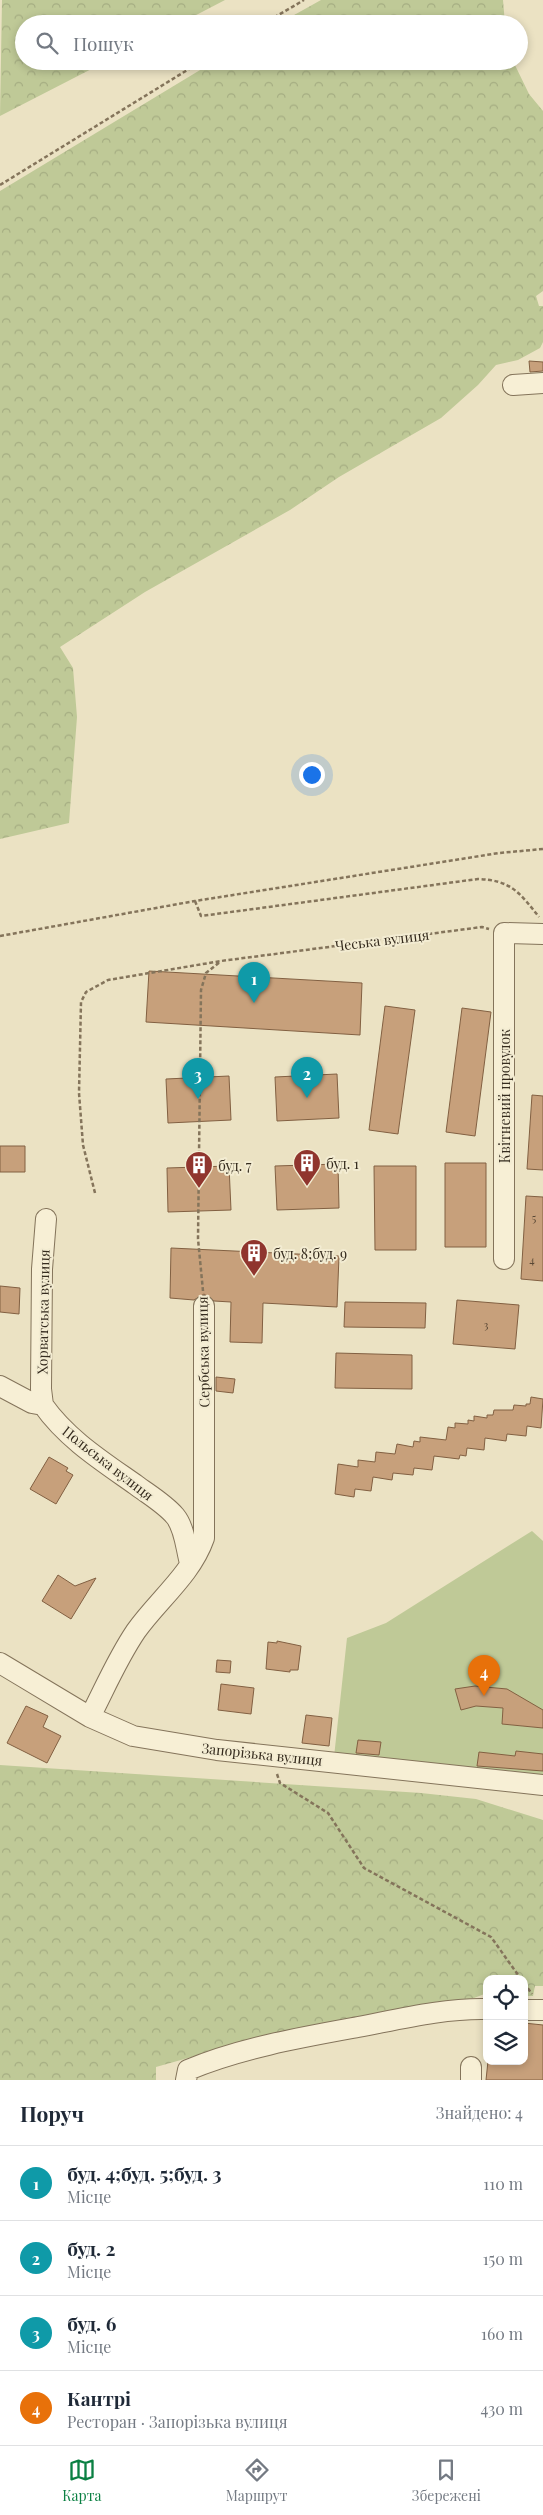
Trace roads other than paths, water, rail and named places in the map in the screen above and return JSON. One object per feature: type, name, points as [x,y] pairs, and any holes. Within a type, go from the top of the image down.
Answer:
[{"type":"street","points":[[513,385],[543,383]]},
{"type":"street","name":"Квітневий провулок","points":[[504,1259],[504,933],[543,934]]},
{"type":"street","name":"Хорватська вулиця","points":[[43,1405],[41,1389],[42,1287],[46,1218]]},
{"type":"street","name":"Сербська вулиця","points":[[90,1717],[119,1658],[152,1610],[174,1587],[199,1551],[204,1538],[204,1306]]},
{"type":"street","points":[[0,1386],[32,1403],[43,1405]]},
{"type":"street","name":"Польська вулиця","points":[[43,1405],[52,1418],[80,1445],[148,1494],[175,1517],[183,1534],[190,1564]]},
{"type":"street","name":"Запорізька вулиця","points":[[0,1663],[90,1717],[133,1736],[272,1756],[543,1785]]},
{"type":"street","points":[[186,2080],[188,2070],[211,2060],[392,2020],[483,2009]]},
{"type":"street","points":[[528,2010],[543,2010]]},
{"type":"place","name":"буд. 4;буд. 5;буд. 3","points":[[254,1003]]},
{"type":"place","name":"буд. 2","points":[[307,1098]]},
{"type":"place","name":"буд. 6","points":[[198,1099]]},
{"type":"place","name":"буд. 1","points":[[307,1187]]},
{"type":"place","name":"буд. 7","points":[[199,1189]]},
{"type":"place","name":"буд. 8;буд. 9","points":[[254,1277]]},
{"type":"place","name":"Кантрі","points":[[484,1696]]}]
